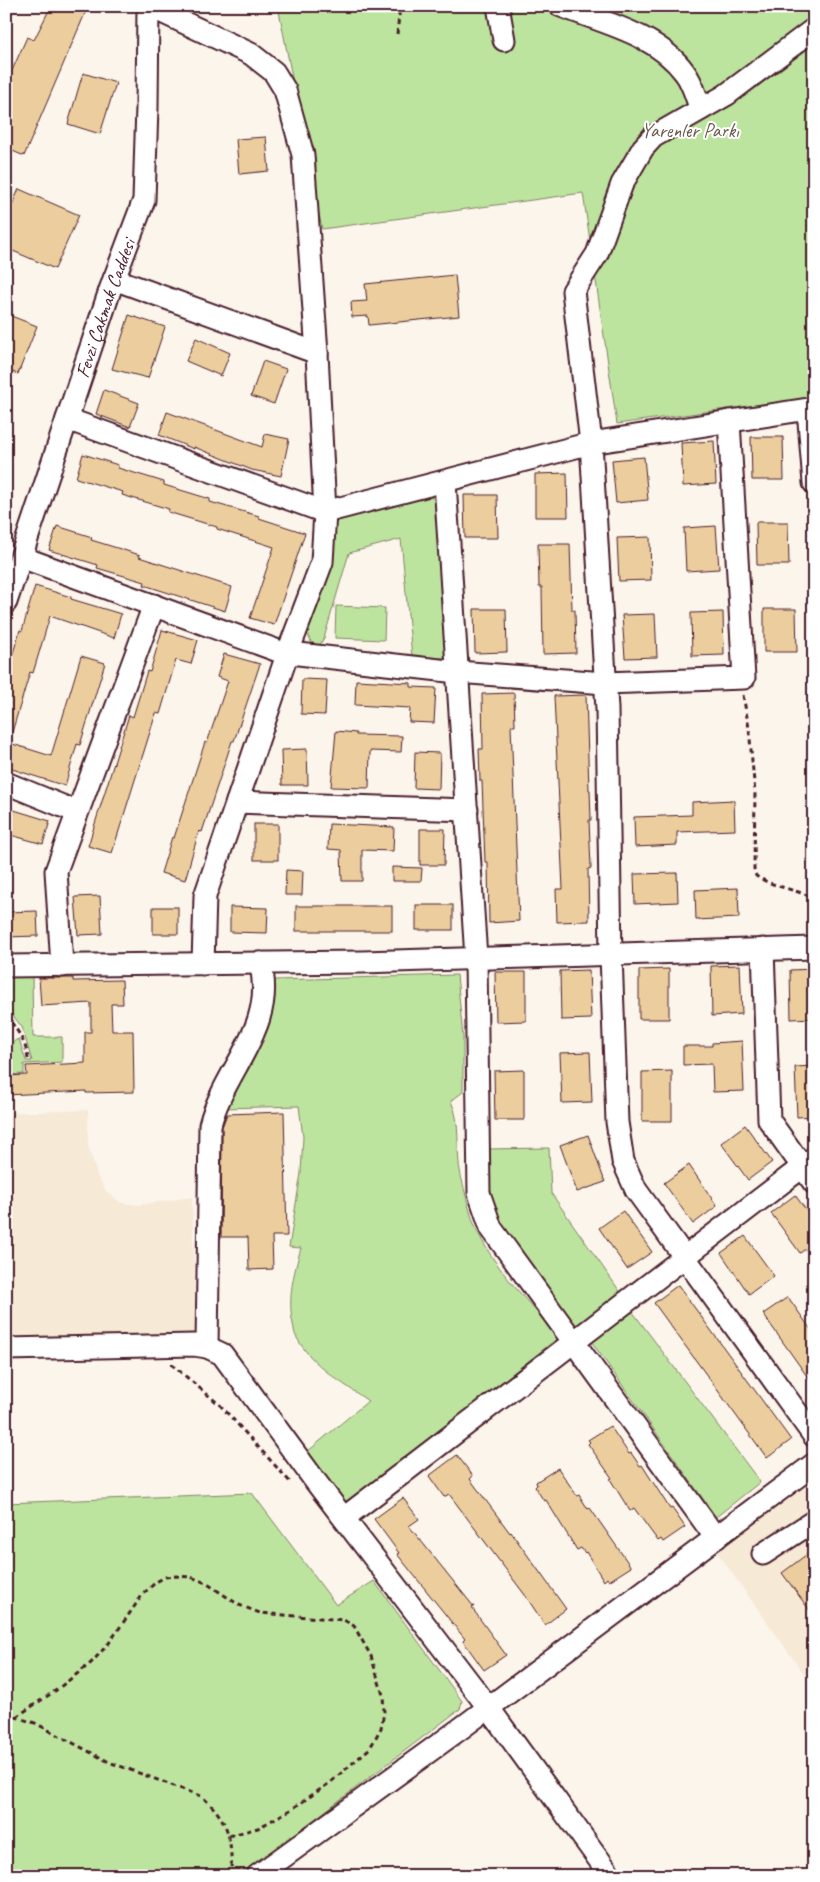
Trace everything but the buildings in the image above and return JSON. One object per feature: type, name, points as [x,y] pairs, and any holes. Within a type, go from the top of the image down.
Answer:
[{"type":"street","name":"Fevzi Çakmak Caddesi","points":[[6,602],[114,279],[144,200],[149,6]]},
{"type":"street","points":[[149,6],[251,54],[274,72],[285,90],[303,155],[317,353],[325,512],[322,562],[288,652],[205,896],[203,964]]},
{"type":"street","points":[[498,6],[504,40]]},
{"type":"street","points":[[561,6],[643,37],[671,56],[687,75],[701,109]]},
{"type":"street","points":[[814,29],[742,84],[653,137],[643,148],[622,184],[597,254],[573,291],[591,443],[605,683],[617,1122],[623,1160],[636,1190],[814,1436]]},
{"type":"street","points":[[114,279],[317,353]]},
{"type":"street","points":[[67,419],[325,512],[591,443],[808,409],[814,483]]},
{"type":"street","points":[[21,557],[281,652],[457,672],[605,683],[744,678],[729,421]]},
{"type":"street","points":[[445,482],[476,958],[479,1193],[491,1228],[716,1538]]},
{"type":"street","points":[[62,966],[56,871],[154,605]]},
{"type":"street","points":[[6,783],[77,812]]},
{"type":"street","points":[[237,802],[466,810]]},
{"type":"street","points":[[6,966],[260,963],[814,948]]},
{"type":"street","points":[[344,1518],[684,1258],[810,1169],[769,1120],[763,949]]},
{"type":"street","points":[[207,1346],[210,1125],[219,1101],[258,1022],[265,980],[260,963]]},
{"type":"street","points":[[6,1349],[207,1346],[222,1354],[488,1707],[611,1876]]},
{"type":"street","points":[[267,1873],[814,1464]]},
{"type":"street","points":[[764,1554],[814,1521]]},
{"type":"path","points":[[396,34],[400,6]]},
{"type":"path","points":[[744,678],[743,700],[749,728],[755,793],[754,869],[756,876],[765,882],[814,898]]},
{"type":"path","points":[[6,1015],[21,1036],[28,1052],[28,1060]]},
{"type":"path","points":[[146,1346],[180,1371],[220,1405],[296,1487]]},
{"type":"path","points":[[16,1717],[55,1691],[91,1663],[108,1643],[143,1594],[156,1582],[165,1577],[190,1577],[206,1583],[239,1605],[260,1613],[344,1620],[354,1626],[371,1656],[383,1695],[384,1712],[380,1728],[370,1748],[331,1782],[292,1809],[258,1828],[228,1836]]},
{"type":"path","points":[[6,1714],[35,1723],[109,1762],[201,1796],[222,1817],[232,1850],[231,1876]]},
{"type":"shaded area","points":[[88,1110],[88,1146],[98,1178],[106,1191],[121,1203],[139,1205],[192,1197],[196,1336],[6,1343],[6,1113]]},
{"type":"shaded area","points":[[814,1478],[814,1688],[715,1549]]},
{"type":"green space","name":"Yarenler Parkı","points":[[278,6],[814,6],[814,397],[617,424],[583,193],[322,229]]},
{"type":"green space","points":[[428,497],[437,499],[446,658],[412,657],[401,539],[349,553],[324,638],[319,646],[311,642],[307,633],[320,586],[334,522]]},
{"type":"green space","points":[[336,606],[385,608],[384,640],[335,638]]},
{"type":"green space","points":[[6,975],[32,975],[33,1037],[62,1037],[62,1062],[24,1064],[24,1074],[6,1075],[6,1048],[16,1040],[19,1039],[26,1061],[32,1061],[22,1027],[6,1007]]},
{"type":"green space","points":[[457,975],[463,1037],[463,1092],[451,1101],[456,1119],[459,1167],[473,1221],[489,1253],[500,1268],[559,1337],[352,1500],[342,1503],[307,1452],[368,1401],[319,1365],[303,1348],[295,1333],[291,1314],[291,1295],[301,1248],[289,1247],[301,1173],[303,1137],[299,1106],[224,1108],[241,1077],[254,1046],[275,980]]},
{"type":"green space","points":[[549,1148],[551,1193],[621,1293],[583,1323],[573,1325],[498,1225],[488,1192],[487,1149]]},
{"type":"green space","points":[[632,1311],[760,1482],[716,1517],[591,1341]]},
{"type":"green space","points":[[252,1493],[336,1605],[374,1581],[462,1701],[460,1709],[246,1871],[6,1874],[6,1503]]}]
